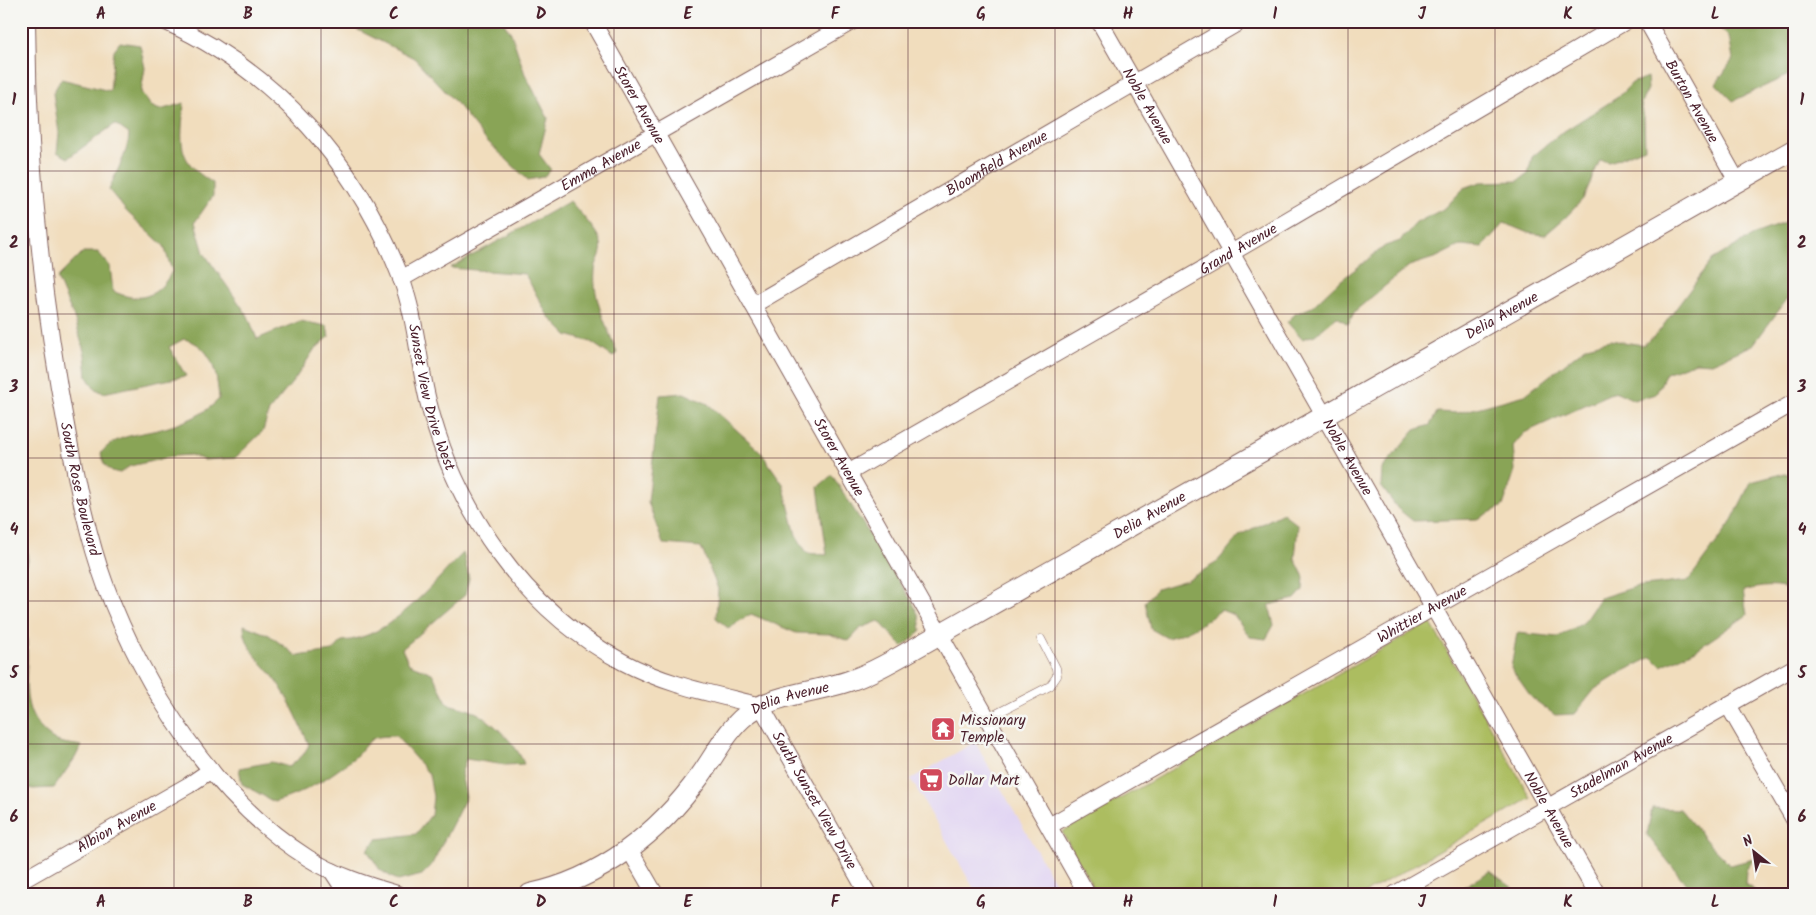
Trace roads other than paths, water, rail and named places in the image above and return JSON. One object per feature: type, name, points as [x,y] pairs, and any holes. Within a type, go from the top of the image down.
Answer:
[{"type":"street","name":"South Rose Boulevard","points":[[27,21],[30,129],[48,324],[62,407],[85,515],[104,581],[131,644],[170,715],[211,770],[240,801],[308,859],[332,871],[397,894]]},
{"type":"street","name":"Sunset View Drive West","points":[[164,21],[232,58],[300,115],[346,172],[381,232],[401,279],[415,332],[428,400],[450,469],[479,524],[513,571],[541,602],[572,628],[623,662],[671,683],[761,706]]},
{"type":"street","name":"Storer Avenue","points":[[592,21],[1087,894]]},
{"type":"street","name":"Emma Avenue","points":[[401,279],[853,21]]},
{"type":"street","name":"Noble Avenue","points":[[1099,21],[1597,894]]},
{"type":"street","name":"Bloomfield Avenue","points":[[753,305],[1241,21]]},
{"type":"street","name":"Grand Avenue","points":[[848,473],[1231,253],[1626,21]]},
{"type":"street","name":"Burton Avenue","points":[[1649,22],[1737,181]]},
{"type":"street","name":"Delia Avenue","points":[[530,894],[578,879],[614,860],[629,849],[669,815],[728,735],[745,716],[761,706],[772,700],[816,691],[852,680],[940,634],[1795,149]]},
{"type":"street","name":"Whittier Avenue","points":[[1049,826],[1795,402]]},
{"type":"street","name":"Stadelman Avenue","points":[[1395,894],[1795,667]]},
{"type":"street","points":[[1728,705],[1795,821]]},
{"type":"street","name":"South Sunset View Drive","points":[[761,706],[868,894]]},
{"type":"street","name":"Albion Avenue","points":[[21,881],[189,785],[211,770]]},
{"type":"street","points":[[629,849],[655,894]]},
{"type":"street","points":[[332,871],[347,894]]},
{"type":"lane","points":[[988,718],[1050,686],[1057,676],[1056,668],[1041,639]]},
{"type":"place","name":"Missionary Temple","points":[[943,729]]},
{"type":"place","name":"Dollar Mart","points":[[931,780]]}]
